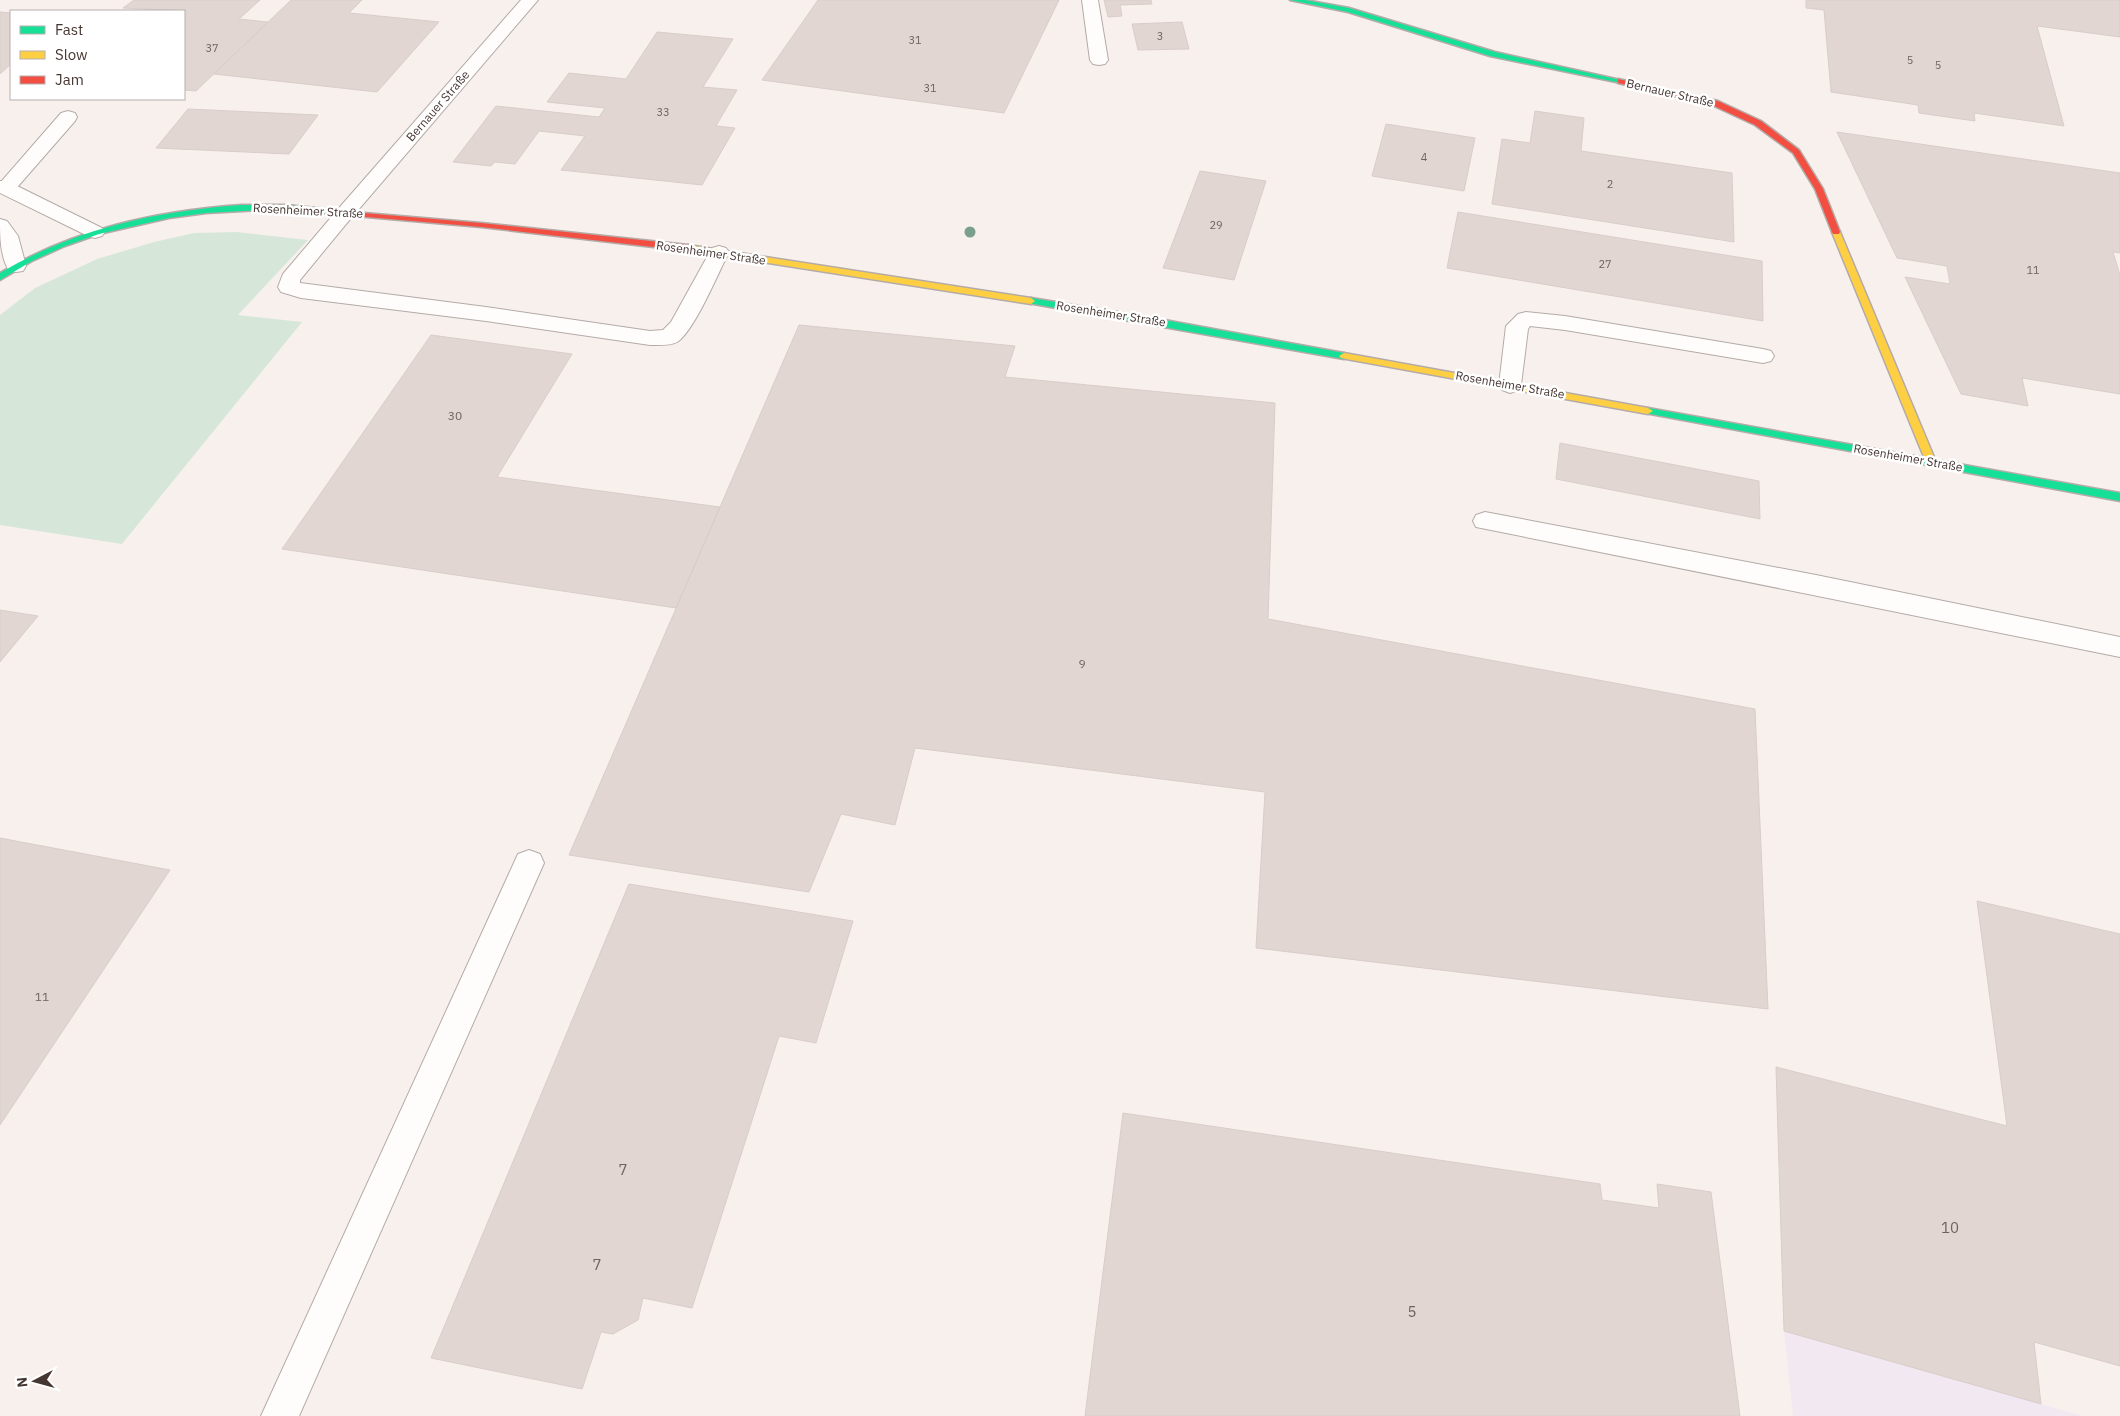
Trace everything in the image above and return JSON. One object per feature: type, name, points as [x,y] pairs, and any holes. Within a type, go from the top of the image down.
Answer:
[{"type":"street","name":"Bernauer Straße","points":[[530,0],[346,212],[290,279],[288,287],[301,291],[486,314],[650,338],[669,337],[680,326],[719,252]]},
{"type":"street","points":[[1090,0],[1099,60]]},
{"type":"street","name":"Bernauer Straße","points":[[1293,0],[1349,10],[1493,54],[1669,91],[1715,103],[1758,123],[1796,152],[1819,189],[1931,462]]},
{"type":"street","points":[[68,116],[3,188],[95,232]]},
{"type":"street","name":"Rosenheimer Straße","points":[[8,272],[60,246],[95,232],[141,221],[212,209],[276,206],[346,212],[719,252],[1148,320],[2120,497]]},
{"type":"street","points":[[0,225],[8,236],[8,272]]},
{"type":"street","points":[[1510,385],[1517,326],[1526,319],[1565,323],[1763,356]]},
{"type":"street","points":[[1485,521],[1816,585],[2120,647]]},
{"type":"street","points":[[280,1416],[529,863]]},
{"type":"shaded area","points":[[1784,1331],[2041,1404],[2082,1416],[1793,1416]]},
{"type":"green space","points":[[237,232],[308,240],[238,315],[302,322],[122,544],[0,525],[0,315],[35,288],[97,259],[154,242],[194,233]]},
{"type":"building","points":[[134,0],[260,0],[239,19],[268,22],[196,91],[185,90],[185,10],[123,8]]},
{"type":"building","points":[[291,0],[362,0],[349,13],[439,22],[377,92],[214,74]]},
{"type":"building","points":[[818,0],[1059,0],[1004,113],[762,80]]},
{"type":"building","points":[[1104,0],[1151,0],[1152,4],[1120,5],[1122,16],[1108,17]]},
{"type":"building","points":[[1806,0],[2120,0],[2120,37],[2037,26],[2064,126],[1974,113],[1975,121],[1919,113],[1918,105],[1831,92],[1824,10],[1806,8]]},
{"type":"building","points":[[0,12],[10,13],[10,65],[0,74]]},
{"type":"building","points":[[1182,22],[1189,49],[1138,50],[1132,24]]},
{"type":"building","points":[[657,32],[733,39],[703,87],[737,90],[716,126],[735,128],[702,185],[561,170],[585,136],[539,131],[515,164],[495,162],[491,166],[453,162],[496,106],[599,117],[605,108],[547,102],[569,73],[626,79]]},
{"type":"building","points":[[188,109],[318,115],[289,154],[156,148]]},
{"type":"building","points":[[1535,111],[1584,118],[1581,151],[1732,173],[1734,242],[1492,204],[1502,139],[1530,143]]},
{"type":"building","points":[[1386,124],[1475,138],[1464,191],[1372,176]]},
{"type":"building","points":[[1837,132],[2120,173],[2120,253],[2113,252],[2120,275],[2120,394],[2022,378],[2028,406],[1961,394],[1905,277],[1950,284],[1947,266],[1897,258]]},
{"type":"building","points":[[1200,171],[1266,181],[1234,280],[1163,268]]},
{"type":"building","points":[[1458,212],[1762,261],[1763,321],[1447,268]]},
{"type":"building","points":[[799,325],[1015,346],[1005,377],[1275,403],[1268,619],[1755,709],[1768,1009],[1256,948],[1265,792],[915,748],[895,825],[841,814],[809,892],[569,855]]},
{"type":"building","points":[[431,335],[572,354],[497,477],[720,507],[676,608],[282,549]]},
{"type":"building","points":[[1560,443],[1759,481],[1760,519],[1556,479]]},
{"type":"building","points":[[0,610],[38,616],[0,662]]},
{"type":"building","points":[[0,838],[170,870],[0,1125]]},
{"type":"building","points":[[629,884],[853,921],[816,1043],[779,1036],[692,1308],[643,1298],[638,1320],[613,1334],[601,1332],[582,1389],[431,1358]]},
{"type":"building","points":[[1977,901],[2120,934],[2120,1366],[2034,1342],[2041,1404],[1784,1331],[1776,1067],[2007,1126]]},
{"type":"building","points":[[1123,1113],[1600,1184],[1602,1200],[1659,1208],[1657,1184],[1711,1192],[1740,1416],[1085,1416]]},
{"type":"traffic: fast","points":[[1293,0],[1349,10],[1493,54],[1621,81]]},
{"type":"traffic: fast","points":[[0,277],[29,260],[96,232],[132,222],[169,215],[242,207],[296,208],[355,214]]},
{"type":"traffic: fast","points":[[1031,301],[1148,320],[1344,356]]},
{"type":"traffic: fast","points":[[1648,411],[2120,497]]},
{"type":"traffic: slow","points":[[1836,232],[1931,462]]},
{"type":"traffic: slow","points":[[688,248],[1031,301]]},
{"type":"traffic: slow","points":[[1344,356],[1648,411]]},
{"type":"traffic: jam","points":[[1621,81],[1715,103],[1758,123],[1796,152],[1819,189],[1836,232]]},
{"type":"traffic: jam","points":[[355,214],[481,225],[688,248]]}]
